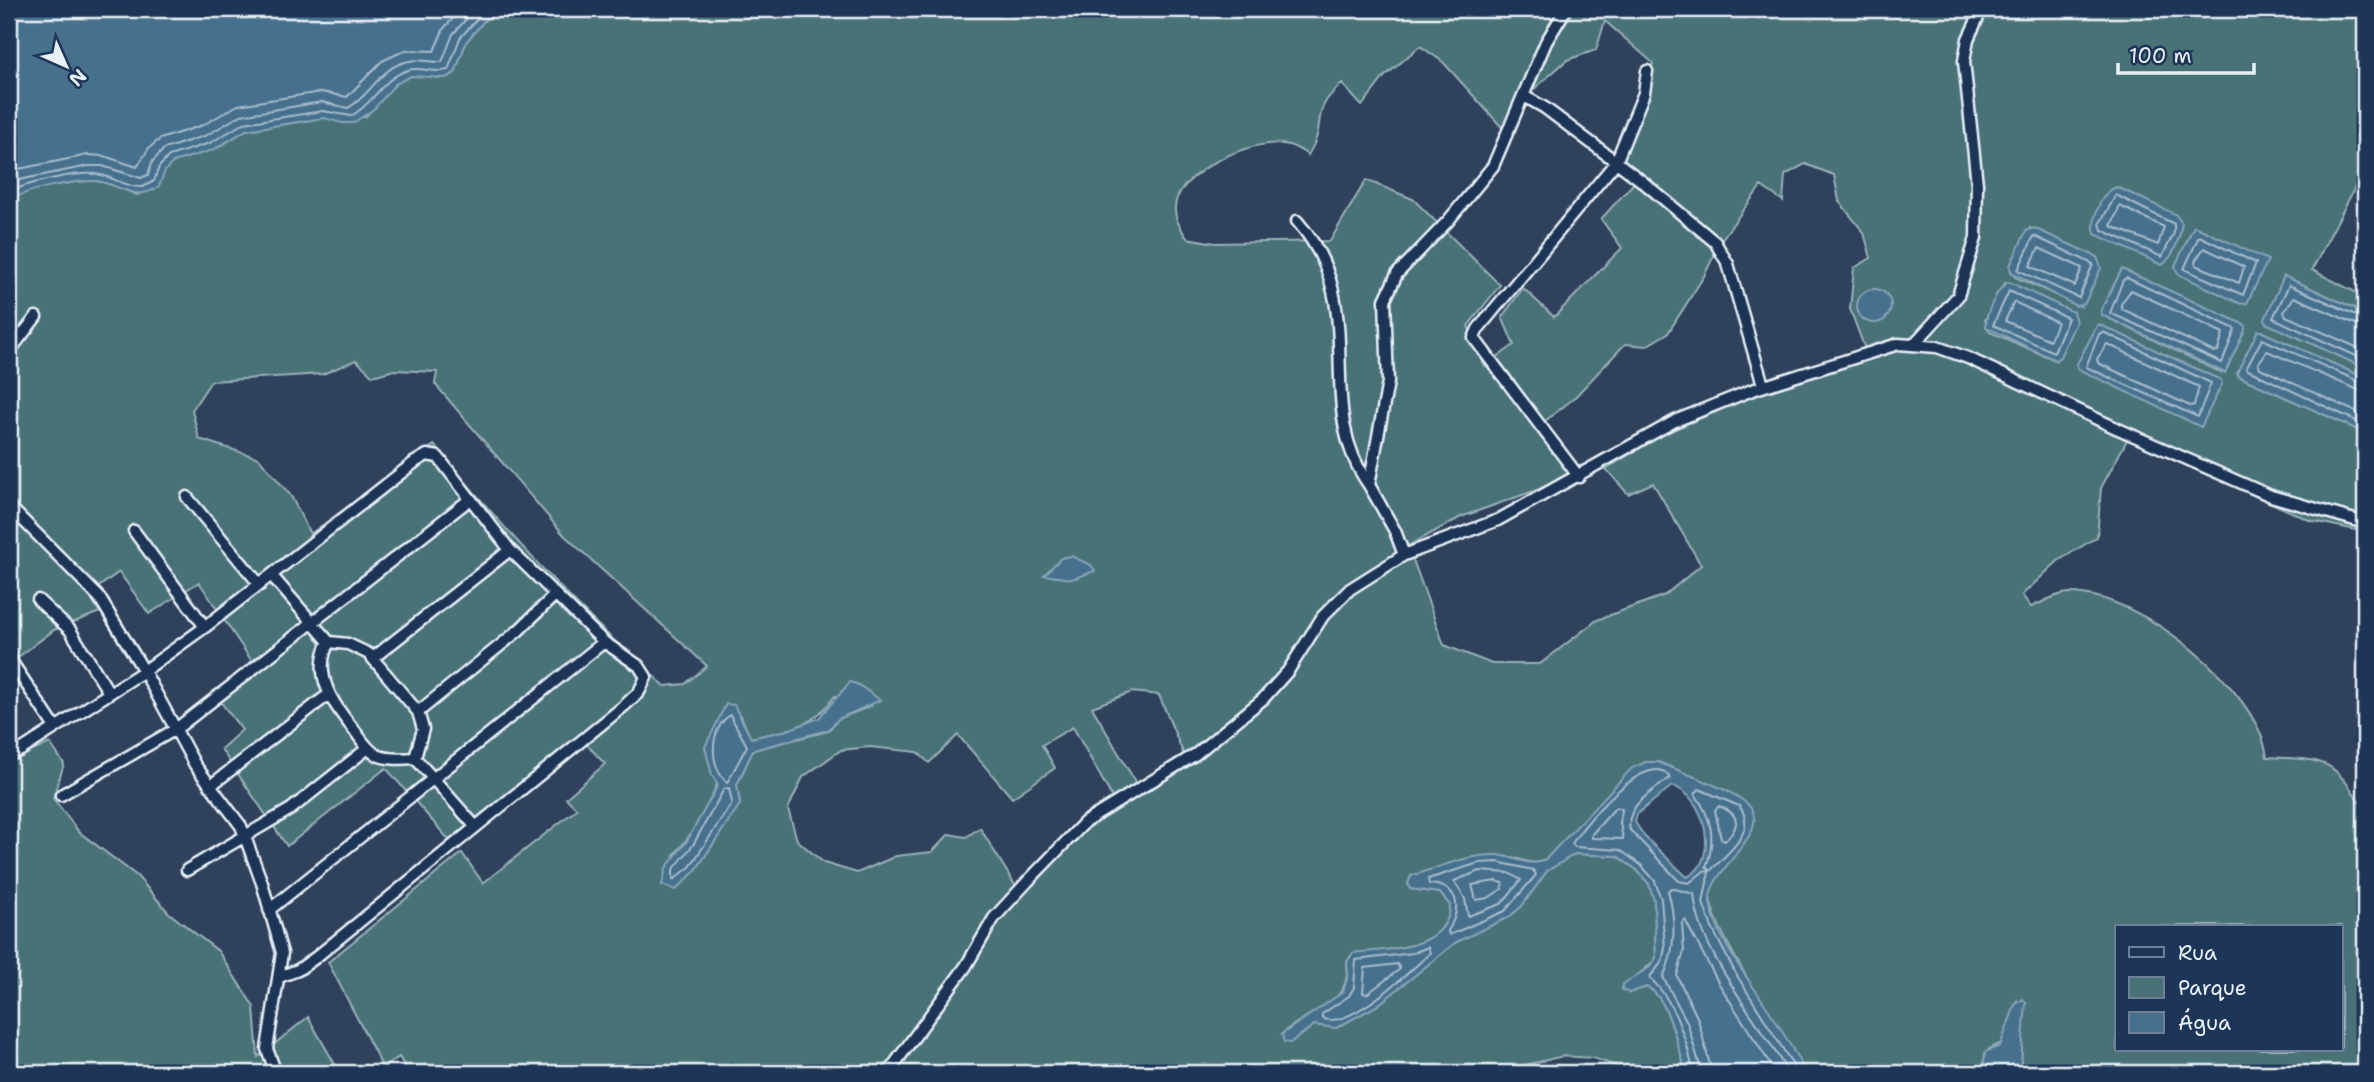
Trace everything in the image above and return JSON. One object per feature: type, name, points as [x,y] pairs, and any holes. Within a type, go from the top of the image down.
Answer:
[{"type":"street","points":[[1370,485],[1388,382],[1384,307],[1387,293],[1397,274],[1448,221],[1487,174],[1507,140],[1546,42],[1566,9]]},
{"type":"street","points":[[1915,343],[1961,291],[1976,238],[1977,184],[1964,61],[1968,39],[1982,9]]},
{"type":"street","points":[[1579,477],[1474,338],[1478,329],[1616,162],[1646,88],[1647,71]]},
{"type":"street","points":[[1524,96],[1545,108],[1616,162],[1722,250],[1750,333],[1763,386]]},
{"type":"street","points":[[1297,221],[1330,273],[1339,313],[1344,426],[1351,452],[1395,531],[1404,555]]},
{"type":"street","points":[[9,352],[36,317]]},
{"type":"street","points":[[888,1073],[966,965],[993,918],[1078,828],[1099,812],[1196,754],[1249,711],[1281,681],[1315,625],[1350,589],[1404,555],[1498,520],[1675,421],[1763,386],[1898,344],[1915,343],[1955,352],[2116,428],[2271,496],[2365,523]]},
{"type":"street","points":[[9,750],[16,752],[108,691],[144,671],[272,576],[427,455],[438,457],[510,550],[604,642],[643,670],[646,677],[639,692],[314,958],[298,970],[279,977]]},
{"type":"street","points":[[187,497],[260,585]]},
{"type":"street","points":[[61,795],[176,729],[470,500]]},
{"type":"street","points":[[9,506],[93,591],[107,609],[195,765],[234,814],[246,838],[282,953],[267,1049],[276,1073]]},
{"type":"street","points":[[134,531],[205,627]]},
{"type":"street","points":[[373,658],[510,550]]},
{"type":"street","points":[[272,576],[329,642],[356,646],[373,658],[418,712],[423,735],[415,758]]},
{"type":"street","points":[[418,712],[518,631],[555,595]]},
{"type":"street","points":[[38,600],[70,630],[108,691]]},
{"type":"street","points":[[329,642],[324,659],[328,695],[368,748],[386,758],[415,758],[475,826]]},
{"type":"street","points":[[269,910],[604,642]]},
{"type":"street","points":[[9,658],[54,726]]},
{"type":"street","points":[[210,786],[328,695]]},
{"type":"street","points":[[187,870],[246,838],[304,800],[368,748]]},
{"type":"green space","points":[[494,9],[2365,9],[2365,168],[2312,270],[2365,297],[2365,313],[2284,276],[2266,323],[2365,368],[2365,378],[2258,330],[2238,376],[2365,433],[2365,532],[2309,520],[2128,438],[2101,488],[2097,537],[2058,561],[2022,595],[2031,607],[2066,593],[2099,598],[2130,609],[2161,627],[2219,675],[2242,702],[2259,730],[2267,757],[2303,759],[2326,765],[2344,780],[2354,793],[2365,810],[2365,1073],[2020,1073],[2024,1023],[2017,1001],[2002,1043],[1989,1049],[1984,1063],[1994,1073],[1806,1073],[1732,952],[1711,905],[1712,884],[1735,855],[1729,792],[1658,762],[1646,762],[1632,769],[1545,860],[1536,863],[1508,857],[1483,857],[1411,876],[1408,884],[1410,889],[1440,893],[1450,905],[1447,920],[1439,931],[1414,945],[1353,953],[1347,962],[1347,977],[1343,988],[1336,997],[1282,1034],[1299,1037],[1314,1025],[1336,1028],[1378,1005],[1456,942],[1509,917],[1521,907],[1547,871],[1575,854],[1617,856],[1637,870],[1649,884],[1654,900],[1656,959],[1638,975],[1629,993],[1646,987],[1661,1000],[1687,1073],[1628,1073],[1593,1058],[1563,1056],[1526,1065],[1520,1073],[409,1073],[399,1057],[383,1068],[328,962],[462,853],[483,883],[577,809],[566,798],[605,764],[579,736],[450,841],[386,768],[287,846],[221,749],[242,730],[213,692],[253,663],[199,582],[149,614],[119,572],[88,595],[100,612],[54,630],[17,658],[9,651],[9,201],[38,189],[87,181],[106,183],[138,195],[173,162],[219,147],[246,130],[324,118],[365,117],[391,88],[403,79],[417,75],[444,78],[455,73],[466,42]],"holes":[[[1605,21],[1653,63],[1615,152],[1642,174],[1601,219],[1622,248],[1554,317],[1523,288],[1502,317],[1514,345],[1485,366],[1468,326],[1500,285],[1413,199],[1366,180],[1330,241],[1215,243],[1187,238],[1179,224],[1175,204],[1184,186],[1195,175],[1226,156],[1260,145],[1289,145],[1308,155],[1317,134],[1321,111],[1331,94],[1342,84],[1362,106],[1384,77],[1420,46],[1443,62],[1506,132],[1517,104],[1567,60],[1596,50]],[[1805,164],[1834,175],[1839,201],[1864,233],[1871,258],[1854,268],[1850,309],[1868,357],[1770,389],[1663,434],[1606,469],[1628,494],[1653,483],[1701,565],[1665,595],[1597,620],[1540,664],[1492,664],[1444,645],[1408,546],[1461,517],[1573,477],[1535,429],[1573,399],[1625,344],[1646,346],[1668,333],[1704,276],[1722,239],[1761,186],[1783,201],[1785,175]],[[2030,228],[2080,306],[2015,277],[2010,266]],[[2122,270],[2222,373],[2102,315],[2101,310]],[[2005,283],[2055,360],[1990,332],[1985,320]],[[356,360],[373,376],[394,370],[437,372],[435,384],[564,535],[707,666],[685,684],[665,686],[603,630],[544,570],[434,445],[310,534],[291,496],[259,458],[199,439],[192,410],[211,381],[323,374]],[[1132,692],[1159,695],[1184,755],[1137,785],[1092,707]],[[835,696],[871,706],[838,719],[828,731],[753,750],[737,785],[740,804],[695,871],[674,855],[706,807],[741,716],[750,738],[788,730],[808,722]],[[1073,727],[1112,797],[1078,822],[1015,885],[980,828],[966,837],[949,834],[932,852],[896,856],[857,873],[824,863],[797,840],[788,809],[803,777],[841,750],[870,747],[917,752],[929,763],[958,735],[1012,798],[1055,768],[1042,745]]]},
{"type":"green space","points":[[50,743],[64,764],[53,798],[79,832],[137,876],[169,913],[218,951],[254,1007],[258,1057],[308,1017],[340,1073],[9,1073],[9,762]]},
{"type":"water","points":[[9,9],[494,9],[466,42],[455,73],[445,78],[411,76],[395,84],[375,108],[353,123],[324,118],[246,130],[213,150],[173,162],[165,171],[159,186],[143,193],[87,181],[38,189],[9,201]]},
{"type":"water","points":[[2117,187],[2175,214],[2182,223],[2173,252],[2162,265],[2095,234],[2094,221],[2099,206],[2106,194]]},
{"type":"water","points":[[2194,226],[2268,260],[2247,303],[2241,304],[2178,274],[2175,266]]},
{"type":"water","points":[[2034,228],[2097,257],[2101,268],[2085,303],[2076,306],[2011,272],[2010,266],[2026,231]]},
{"type":"water","points":[[2122,269],[2245,325],[2225,373],[2102,315],[2101,310]]},
{"type":"water","points":[[2284,276],[2365,313],[2365,368],[2266,323],[2265,319]]},
{"type":"water","points":[[2009,282],[2073,312],[2076,322],[2060,357],[2055,360],[1986,327],[1993,302],[2000,289]]},
{"type":"water","points":[[1874,289],[1886,294],[1891,306],[1886,318],[1874,323],[1862,318],[1857,306],[1862,294]]},
{"type":"water","points":[[2098,324],[2221,380],[2222,384],[2201,427],[2078,369],[2077,364]]},
{"type":"water","points":[[2258,330],[2365,378],[2365,433],[2238,376],[2237,373]]},
{"type":"water","points":[[1071,556],[1091,565],[1095,571],[1072,579],[1044,575],[1061,558]]},
{"type":"water","points":[[850,682],[880,700],[838,719],[828,730],[753,750],[737,785],[740,804],[695,871],[676,890],[662,885],[666,868],[687,841],[718,785],[712,775],[705,747],[726,704],[734,705],[751,738],[788,730],[819,718]]},
{"type":"water","points":[[1646,762],[1658,762],[1723,789],[1741,799],[1752,810],[1754,822],[1749,835],[1719,876],[1712,889],[1710,902],[1713,916],[1726,944],[1806,1073],[1687,1073],[1667,1012],[1654,992],[1646,987],[1629,993],[1622,990],[1623,984],[1650,967],[1656,958],[1654,900],[1649,884],[1637,870],[1617,856],[1575,854],[1547,871],[1521,907],[1509,917],[1456,942],[1378,1005],[1336,1028],[1314,1025],[1290,1043],[1284,1042],[1282,1034],[1343,992],[1348,975],[1347,962],[1353,953],[1413,945],[1439,931],[1447,920],[1450,905],[1440,893],[1410,889],[1408,884],[1411,876],[1486,855],[1533,863],[1545,860],[1632,768]],"holes":[[[1672,786],[1684,792],[1700,814],[1706,844],[1704,858],[1697,869],[1687,877],[1644,836],[1635,822],[1637,814]]]},
{"type":"water","points":[[2023,999],[2026,1003],[2020,1073],[1994,1073],[1984,1063],[1985,1052],[2000,1046],[2015,1005]]}]
